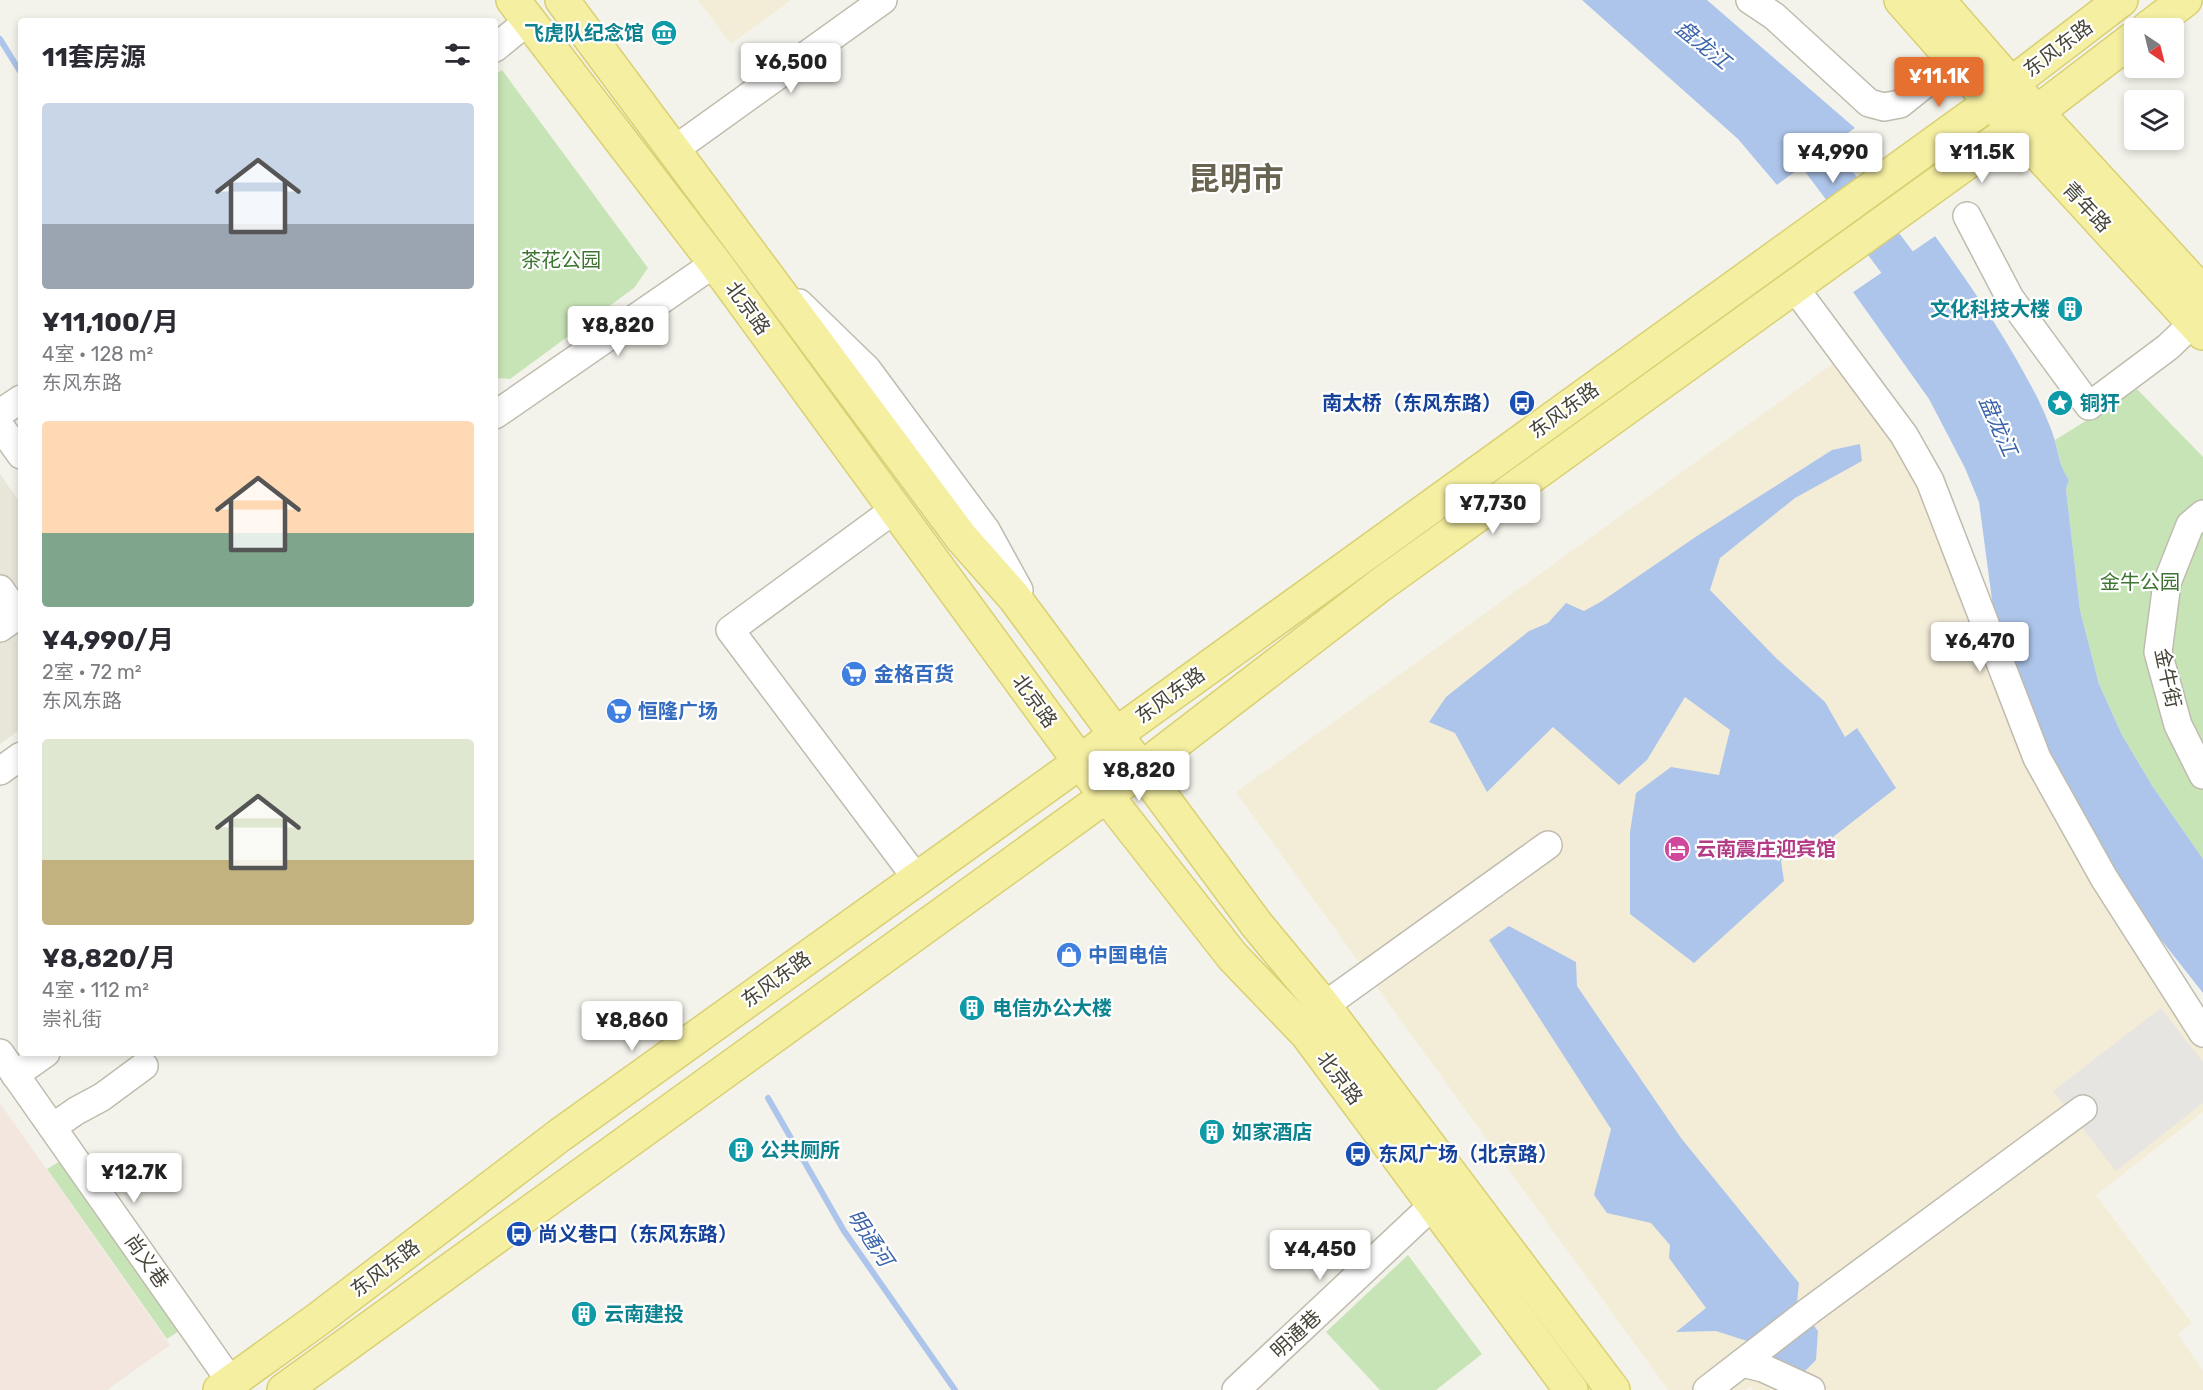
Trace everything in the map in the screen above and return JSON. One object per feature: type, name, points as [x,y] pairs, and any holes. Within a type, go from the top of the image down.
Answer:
[{"type":"main road","name":"北京路","points":[[562,0],[961,537],[1014,597],[1257,925],[1324,1006],[1613,1390]]},
{"type":"main road","name":"青年路","points":[[1901,0],[1954,61],[2001,93]]},
{"type":"main road","name":"青年路","points":[[1938,0],[2001,93],[2200,316]]},
{"type":"main road","name":"东风东路","points":[[226,1386],[317,1320],[560,1135],[1080,762],[1114,735],[1897,170],[2121,0]]},
{"type":"main road","points":[[2161,18],[2185,0]]},
{"type":"main road","name":"北京路","points":[[521,10],[715,263],[1080,762],[1233,957],[1307,1034],[1571,1390]]},
{"type":"main road","name":"东风东路","points":[[284,1390],[1106,796],[1379,586],[2026,120],[2124,46]]},
{"type":"street","points":[[674,150],[883,0]]},
{"type":"street","points":[[1750,0],[1774,16],[1869,103],[1884,107],[1900,104],[1954,61]]},
{"type":"street","points":[[498,44],[521,10]]},
{"type":"street","points":[[1967,216],[2010,298],[2089,406],[2168,347],[2200,316]]},
{"type":"street","points":[[498,413],[715,263]]},
{"type":"street","points":[[1794,287],[1904,435],[1930,482],[2037,758],[2104,878],[2203,1033]]},
{"type":"street","points":[[0,412],[18,401]]},
{"type":"street","points":[[0,426],[18,451]]},
{"type":"street","points":[[895,509],[730,630],[916,879]]},
{"type":"street","name":"金牛街","points":[[2203,514],[2190,525],[2166,583],[2158,652],[2178,725],[2203,775]]},
{"type":"street","points":[[0,589],[18,615],[0,628]]},
{"type":"street","points":[[0,771],[18,758]]},
{"type":"street","points":[[1324,1006],[1548,845]]},
{"type":"street","name":"尚义巷","points":[[0,1053],[53,1127],[226,1386]]},
{"type":"street","points":[[15,1075],[42,1056]]},
{"type":"street","points":[[53,1127],[102,1097],[144,1066]]},
{"type":"street","points":[[1707,1390],[1809,1311],[2083,1109]]},
{"type":"street","name":"明通巷","points":[[1236,1390],[1434,1204]]},
{"type":"street","points":[[1748,1358],[1763,1368],[1811,1390]]},
{"type":"shaded area","points":[[698,0],[791,0],[731,44]]},
{"type":"shaded area","name":"云南震庄迎宾馆","points":[[1835,362],[1923,486],[2203,1045],[2203,1112],[2096,1195],[2192,1323],[2178,1334],[2203,1371],[2203,1390],[1753,1390],[1750,1386],[1745,1390],[1668,1390],[1236,792]]},
{"type":"shaded area","points":[[0,474],[18,500],[18,731],[0,744]]},
{"type":"shaded area","points":[[2161,1008],[2203,1062],[2203,1103],[2116,1171],[2053,1091]]},
{"type":"shaded area","points":[[0,1103],[170,1345],[107,1390],[0,1390]]},
{"type":"green space","name":"茶花公园","points":[[502,70],[648,268],[634,288],[510,379],[498,378],[498,73]]},
{"type":"green space","name":"金牛公园","points":[[2137,389],[2203,457],[2203,859],[2153,787],[2122,735],[2099,684],[2080,610],[2066,489],[2069,480],[2063,472],[2055,440]]},
{"type":"green space","points":[[60,1161],[179,1331],[167,1339],[47,1169]]},
{"type":"green space","points":[[1408,1255],[1482,1354],[1436,1390],[1380,1390],[1326,1332]]},
{"type":"water","points":[[1582,0],[1707,0],[1855,128],[1777,185],[1738,139]]},
{"type":"water","points":[[1935,236],[2002,336],[2027,378],[2052,430],[2062,466],[2069,480],[2066,489],[2080,610],[2099,684],[2122,735],[2153,787],[2203,859],[2203,993],[2126,895],[2041,753],[1994,615],[1979,502],[1965,468],[1929,399],[1853,292]]},
{"type":"water","points":[[1860,444],[1862,461],[1795,498],[1720,558],[1710,590],[1776,658],[1825,702],[1845,737],[1857,728],[1896,788],[1824,844],[1816,845],[1807,835],[1781,861],[1784,881],[1694,963],[1630,914],[1630,832],[1636,793],[1671,767],[1719,775],[1730,730],[1685,697],[1647,760],[1619,785],[1553,727],[1487,792],[1455,733],[1429,722],[1446,697],[1529,631],[1548,623],[1566,603],[1584,611],[1832,450]]},
{"type":"water","points":[[1509,926],[1576,962],[1577,986],[1681,1138],[1799,1283],[1797,1303],[1818,1331],[1816,1360],[1801,1375],[1770,1361],[1747,1341],[1716,1331],[1676,1332],[1706,1308],[1669,1258],[1670,1245],[1651,1223],[1607,1213],[1594,1195],[1611,1129],[1489,940]]},
{"type":"pier","points":[[1855,128],[1857,131],[1779,188],[1777,185]]},
{"type":"pier","points":[[1933,233],[1935,236],[1853,292],[1851,290]]},
{"type":"waterway","name":"明通河","points":[[0,39],[18,68]]},
{"type":"waterway","name":"盘龙江","points":[[1783,119],[1814,152],[1928,303]]},
{"type":"waterway","name":"明通河","points":[[768,1098],[844,1231],[955,1390]]},
{"type":"place","name":"飞虎队纪念馆","points":[[664,33]]},
{"type":"place","name":"文化科技大楼","points":[[2070,309]]},
{"type":"place","name":"南太桥（东风东路）","points":[[1522,403]]},
{"type":"place","name":"铜犴","points":[[2060,403]]},
{"type":"place","name":"金格百货","points":[[854,674]]},
{"type":"place","name":"恒隆广场","points":[[619,711]]},
{"type":"place","name":"云南震庄迎宾馆","points":[[1677,849]]},
{"type":"place","name":"中国电信","points":[[1069,955]]},
{"type":"place","name":"电信办公大楼","points":[[972,1008]]},
{"type":"place","name":"如家酒店","points":[[1212,1132]]},
{"type":"place","name":"公共厕所","points":[[741,1150]]},
{"type":"place","name":"东风广场（北京路）","points":[[1358,1154]]},
{"type":"place","name":"尚义巷口（东风东路）","points":[[519,1234]]},
{"type":"place","name":"云南建投","points":[[584,1314]]},
{"type":"district","name":"昆明市","points":[[1236,179]]}]
